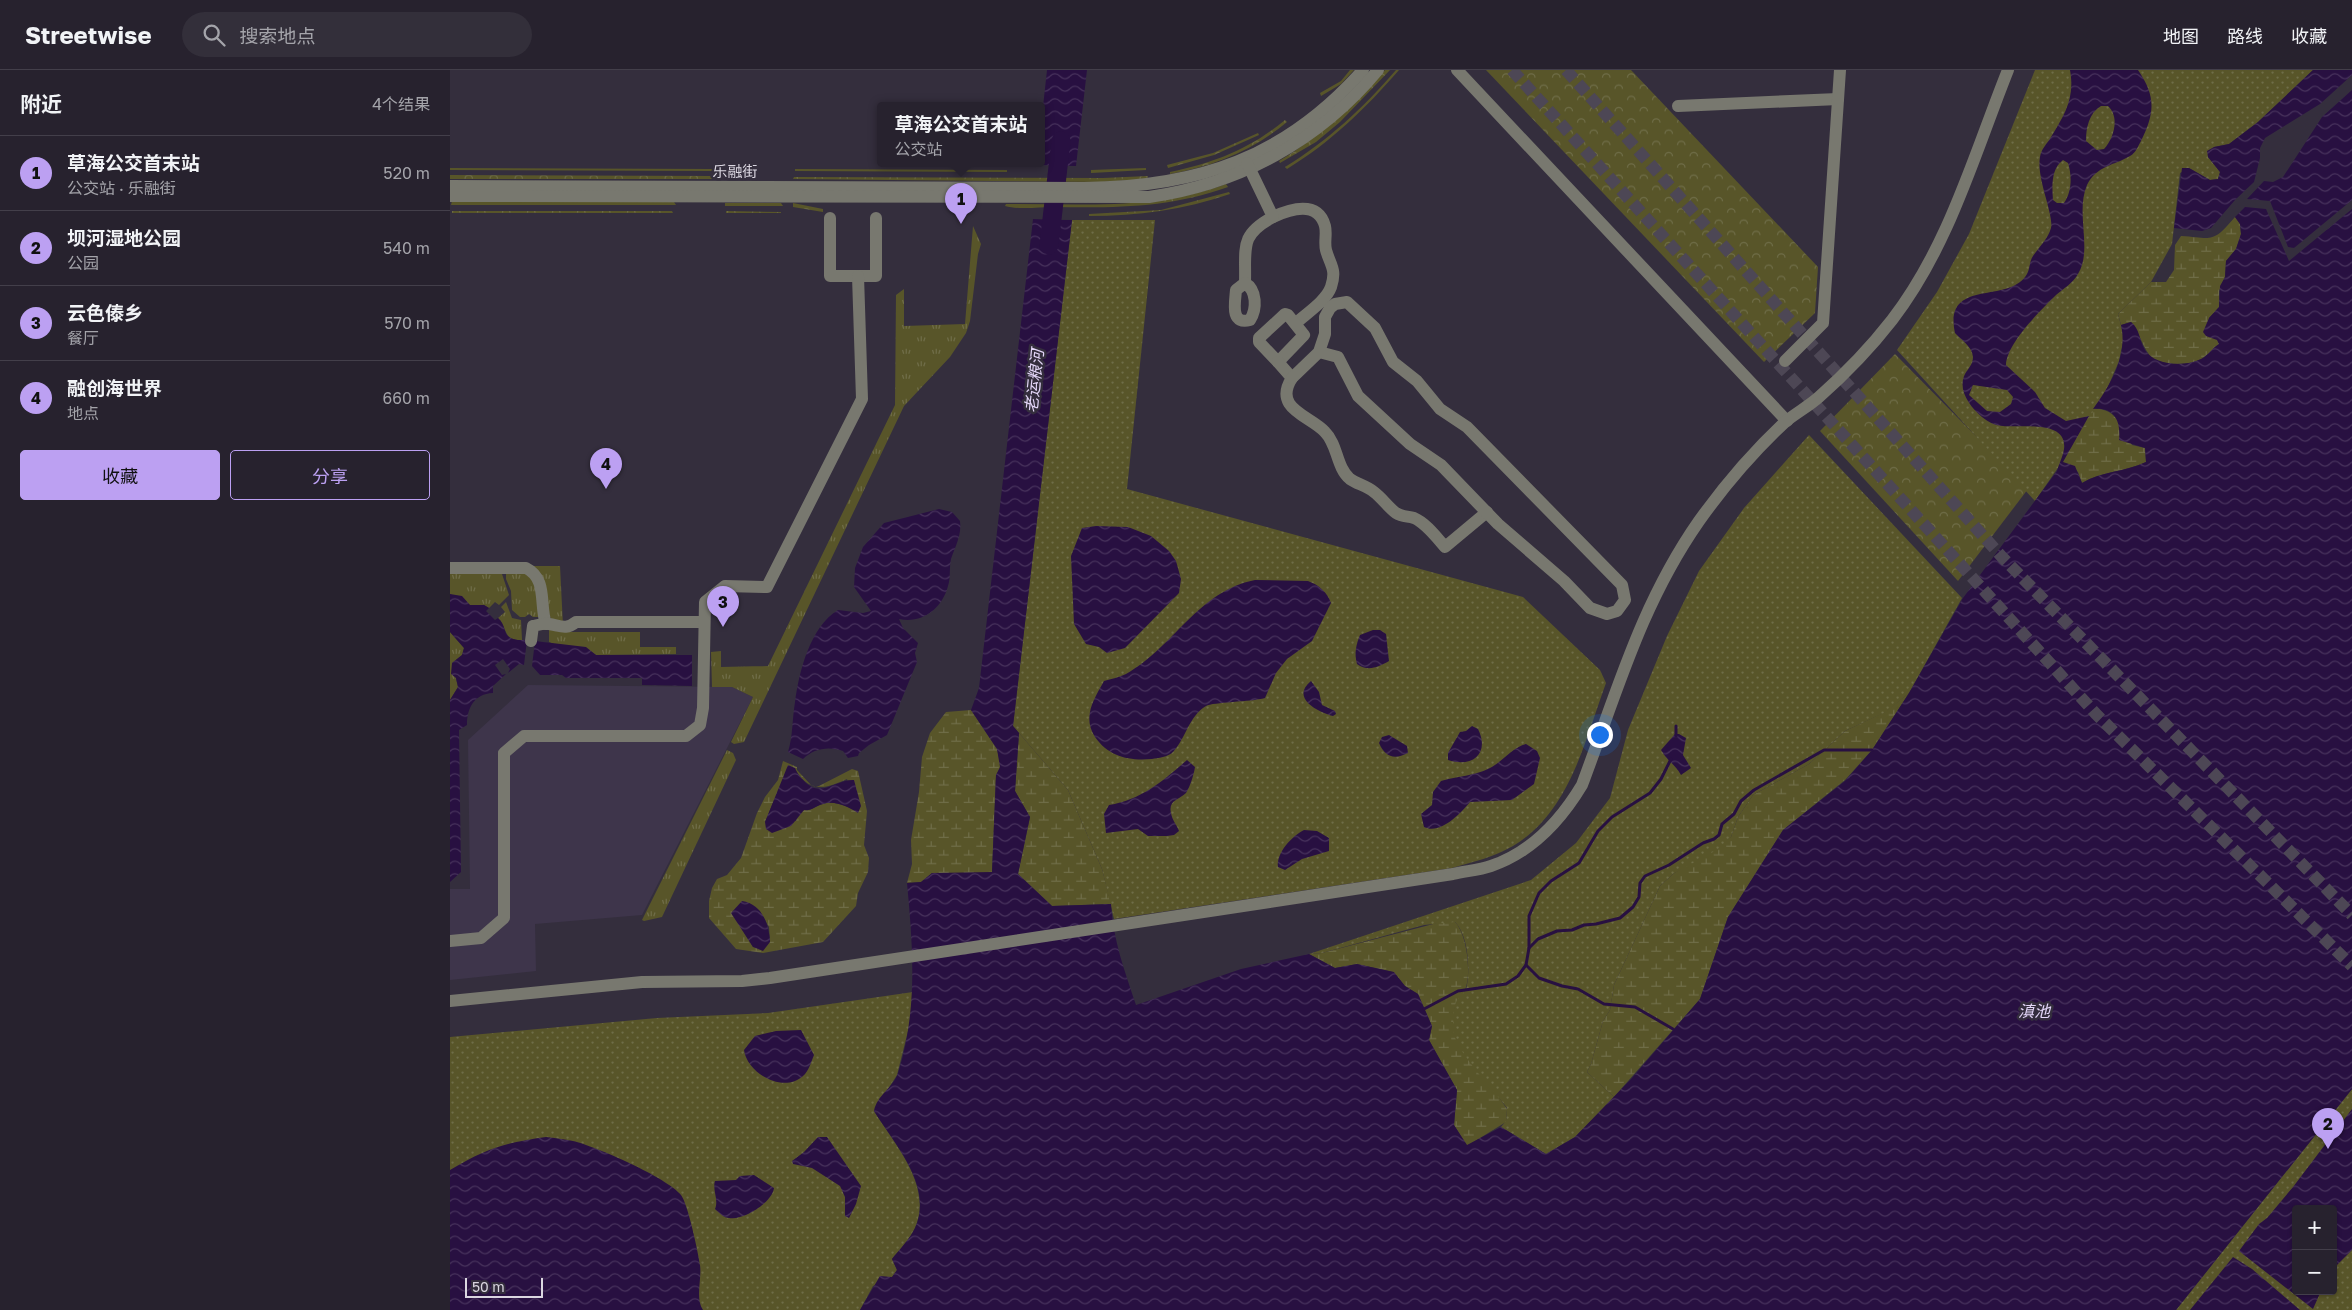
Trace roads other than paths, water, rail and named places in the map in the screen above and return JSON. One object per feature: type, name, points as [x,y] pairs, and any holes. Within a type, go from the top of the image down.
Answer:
[{"type":"street","points":[[1248,164],[1302,126],[1336,98],[1362,70]]},
{"type":"street","points":[[1020,193],[1084,193],[1166,183],[1248,164],[1290,148],[1327,122],[1378,70]]},
{"type":"street","points":[[1457,70],[1787,421]]},
{"type":"street","points":[[1785,361],[1824,322],[1840,70]]},
{"type":"street","points":[[450,1001],[642,982],[742,981],[770,978],[1453,874],[1492,866],[1521,852],[1545,834],[1569,808],[1582,785],[1627,658],[1660,585],[1699,521],[1756,450],[1787,421],[1818,398],[1873,342],[1911,293],[1936,250],[1954,211],[2008,70]]},
{"type":"street","points":[[1678,106],[1838,99]]},
{"type":"street","points":[[1248,164],[1273,217]]},
{"type":"street","name":"乐融街","points":[[450,186],[1020,193]]},
{"type":"street","name":"乐融街","points":[[450,196],[1020,193]]},
{"type":"street","points":[[1245,283],[1247,242],[1250,233],[1256,226],[1291,209],[1305,208],[1318,214],[1325,224],[1325,247],[1334,269],[1331,288],[1327,295],[1296,323]]},
{"type":"street","points":[[830,218],[830,276],[876,276],[876,218]]},
{"type":"street","points":[[450,941],[481,938],[504,918],[504,752],[524,736],[686,736],[700,725],[704,690],[705,602],[725,586],[767,587],[862,399],[858,276]]},
{"type":"street","points":[[1319,352],[1338,357],[1358,396],[1410,444],[1441,464],[1487,512],[1564,581],[1590,608],[1607,614],[1613,613],[1622,606],[1626,595],[1622,586],[1467,427],[1440,408],[1417,381],[1393,362],[1376,328],[1351,303],[1340,302],[1330,308],[1325,317],[1325,334],[1319,352],[1292,378],[1287,391],[1290,404],[1302,417],[1327,433],[1335,446],[1341,466],[1350,479],[1374,492],[1400,516],[1416,519],[1445,547],[1487,512]]},
{"type":"street","points":[[1278,362],[1303,338],[1304,331],[1288,315],[1281,315],[1259,338],[1259,342],[1292,378]]},
{"type":"street","points":[[450,568],[526,568],[534,572],[542,590],[542,613],[546,624]]},
{"type":"street","points":[[531,641],[533,626],[546,624],[569,627],[576,622],[704,622]]},
{"type":"water","points":[[1047,70],[1087,70],[1076,166],[1045,166],[1044,102]]},
{"type":"water","name":"滇池","points":[[2070,70],[2138,70],[2144,79],[2151,97],[2149,122],[2135,151],[2132,155],[2095,174],[2087,185],[2083,207],[2084,254],[2078,274],[2025,328],[2012,347],[2006,365],[2035,392],[2045,408],[2066,421],[2089,416],[2063,462],[2075,466],[2082,483],[2097,476],[2146,462],[2145,448],[2119,440],[2119,426],[2115,416],[2106,410],[2093,409],[2106,391],[2120,359],[2123,337],[2121,325],[2131,322],[2138,331],[2145,350],[2163,362],[2179,364],[2201,359],[2219,344],[2217,340],[2206,336],[2203,332],[2209,318],[2219,307],[2220,286],[2225,277],[2226,261],[2236,249],[2241,234],[2240,224],[2235,217],[2245,207],[2266,209],[2289,261],[2352,209],[2352,1089],[2176,1310],[860,1310],[880,1276],[892,1277],[897,1270],[892,1259],[913,1232],[920,1212],[920,1197],[916,1181],[901,1152],[874,1111],[878,1100],[896,1078],[909,1026],[912,955],[907,883],[921,882],[932,873],[992,872],[996,775],[1000,767],[997,749],[971,710],[979,688],[1033,219],[1072,220],[1013,726],[1019,733],[1015,791],[1030,817],[1018,874],[1052,906],[1111,904],[1117,943],[1136,1005],[1241,969],[1309,954],[1335,968],[1357,964],[1394,972],[1405,986],[1418,994],[1432,1026],[1429,1040],[1457,1090],[1454,1125],[1467,1145],[1501,1127],[1546,1154],[1575,1137],[1632,1078],[1700,999],[1728,917],[1783,830],[1845,781],[1872,750],[1909,693],[1963,598],[2057,471],[2064,449],[2063,439],[2058,433],[2041,427],[2003,426],[1989,422],[1969,403],[1964,392],[1963,380],[1973,357],[1968,346],[1955,333],[1954,316],[1959,305],[1968,298],[2019,283],[2027,274],[2032,258],[2048,236],[2051,222],[2040,175],[2040,157],[2068,105],[2071,80]],"holes":[[[2101,106],[2108,106],[2112,111],[2115,122],[2108,144],[2104,149],[2097,150],[2086,141],[2086,136],[2091,117]],[[2063,160],[2068,163],[2070,173],[2070,189],[2064,203],[2057,203],[2053,200],[2053,178],[2059,164]],[[1973,385],[2007,390],[2013,397],[2011,404],[2000,412],[1987,411],[1969,395]]]},
{"type":"water","points":[[2313,70],[2352,70],[2352,75],[2320,104],[2265,138],[2260,148],[2260,158],[2254,182],[2235,200],[2211,228],[2202,231],[2174,228],[2182,168],[2189,168],[2210,180],[2218,179],[2220,172],[2208,157],[2207,151],[2214,147],[2229,144],[2258,122]]},
{"type":"water","points":[[2352,90],[2352,200],[2294,248],[2288,247],[2270,201],[2247,199],[2264,181],[2273,182],[2283,177],[2322,117]]},
{"type":"water","points":[[939,509],[952,512],[960,521],[959,536],[951,559],[949,583],[941,602],[930,613],[916,619],[899,619],[903,628],[918,643],[915,653],[917,662],[887,735],[869,745],[858,756],[848,758],[843,751],[832,749],[817,750],[803,759],[788,752],[799,677],[813,639],[820,627],[838,610],[863,613],[871,611],[854,587],[855,568],[863,547],[884,523]]},
{"type":"water","points":[[1096,526],[1128,527],[1151,536],[1169,551],[1176,561],[1181,579],[1179,593],[1125,648],[1107,653],[1099,647],[1086,644],[1074,624],[1071,556],[1082,528]]},
{"type":"water","points":[[1255,580],[1308,581],[1322,589],[1331,603],[1312,641],[1287,659],[1276,673],[1265,698],[1206,706],[1196,715],[1173,752],[1163,757],[1152,759],[1128,758],[1113,753],[1101,744],[1091,730],[1089,715],[1093,701],[1104,681],[1126,674],[1143,663],[1202,607],[1218,596],[1235,586]]},
{"type":"water","points":[[450,594],[462,596],[470,605],[484,605],[489,608],[486,611],[495,620],[498,618],[502,622],[508,636],[512,639],[527,640],[524,665],[519,664],[508,673],[510,669],[503,659],[495,665],[502,675],[506,674],[493,686],[493,693],[476,699],[468,713],[467,725],[459,730],[461,872],[450,882],[450,700],[458,687],[456,678],[451,674],[452,663],[462,655],[464,648],[450,632]]},
{"type":"water","points":[[1373,630],[1380,630],[1386,634],[1389,661],[1377,667],[1365,668],[1357,664],[1357,646],[1360,635]]},
{"type":"water","points":[[535,641],[586,647],[596,655],[692,655],[692,686],[642,685],[642,678],[566,678],[562,675],[540,675],[532,666]]},
{"type":"water","points":[[1311,681],[1319,692],[1322,705],[1335,711],[1336,714],[1333,716],[1314,708],[1305,698],[1303,693],[1305,687]]},
{"type":"water","points":[[1472,726],[1478,729],[1481,738],[1482,745],[1477,756],[1465,762],[1448,760],[1448,753],[1460,732],[1466,731]]},
{"type":"water","points":[[1675,734],[1686,738],[1683,755],[1691,768],[1681,775],[1661,750]]},
{"type":"water","points":[[1389,735],[1407,746],[1408,753],[1394,757],[1387,754],[1379,743],[1382,737]]},
{"type":"water","points":[[1526,744],[1537,751],[1540,758],[1534,784],[1512,800],[1470,802],[1443,826],[1430,829],[1424,827],[1421,814],[1432,805],[1433,792],[1441,781],[1484,771],[1517,748]]},
{"type":"water","points":[[1187,760],[1195,767],[1192,780],[1186,793],[1171,805],[1170,809],[1172,818],[1179,831],[1174,835],[1167,836],[1148,836],[1138,829],[1106,833],[1104,814],[1109,805],[1141,794],[1160,782]]},
{"type":"water","points":[[788,765],[795,768],[810,786],[816,788],[829,787],[847,780],[854,780],[861,806],[858,813],[841,805],[828,803],[804,810],[791,826],[772,833],[766,829],[765,822]]},
{"type":"water","points":[[1304,830],[1317,831],[1329,838],[1329,851],[1302,859],[1285,870],[1278,867],[1282,851],[1295,836]]},
{"type":"water","points":[[742,901],[755,906],[766,922],[770,942],[763,951],[753,947],[731,913]]},
{"type":"water","points":[[801,1030],[814,1055],[807,1072],[795,1081],[786,1083],[776,1082],[767,1078],[752,1066],[747,1058],[744,1050],[755,1036],[776,1031]]},
{"type":"water","points":[[2352,1109],[2352,1250],[2337,1265],[2337,1205],[2292,1205],[2292,1293],[2239,1251],[2259,1224],[2267,1218]]},
{"type":"water","points":[[546,1137],[573,1141],[613,1156],[662,1180],[681,1195],[690,1218],[699,1259],[699,1300],[703,1310],[450,1310],[450,1170],[486,1151]]},
{"type":"water","points":[[818,1137],[827,1137],[861,1186],[856,1204],[849,1218],[845,1216],[845,1197],[840,1186],[812,1168],[793,1164],[792,1161],[804,1152]]},
{"type":"water","points":[[754,1175],[774,1188],[772,1194],[763,1205],[749,1214],[735,1218],[725,1217],[715,1209],[715,1181],[736,1180],[740,1176]]},
{"type":"water","points":[[2233,1257],[2252,1269],[2300,1310],[2190,1310]]},
{"type":"water","points":[[2295,1295],[2319,1295],[2313,1309]]},
{"type":"waterway","name":"老运粮河","points":[[1049,245],[1061,141]]},
{"type":"waterway","points":[[1676,726],[1676,736]]},
{"type":"waterway","points":[[1529,948],[1538,939],[1557,931],[1572,930],[1584,925],[1620,918],[1633,907],[1639,897],[1640,883],[1645,876],[1669,865],[1703,843],[1714,839],[1719,835],[1722,824],[1734,814],[1741,801],[1754,790],[1824,750],[1872,750]]},
{"type":"waterway","points":[[1424,1009],[1458,991],[1506,984],[1518,976],[1526,965],[1529,948],[1529,916],[1539,893],[1551,881],[1579,863],[1598,831],[1612,817],[1650,793],[1661,779],[1671,759]]},
{"type":"waterway","points":[[1526,965],[1539,978],[1578,989],[1604,1004],[1635,1007],[1673,1029]]},
{"type":"tunnel","points":[[1512,70],[2096,714],[2352,966]]},
{"type":"tunnel","points":[[1566,70],[2002,557],[2352,915]]},
{"type":"place","name":"草海公交首末站","points":[[961,224]]},
{"type":"place","name":"融创海世界","points":[[606,489]]},
{"type":"place","name":"云色傣乡","points":[[723,627]]},
{"type":"place","name":"坝河湿地公园","points":[[2328,1149]]}]
